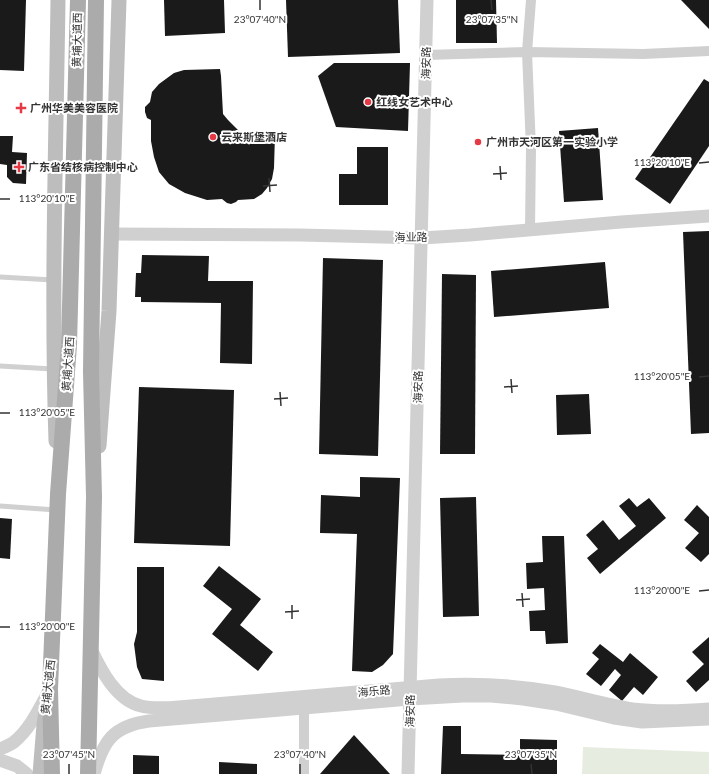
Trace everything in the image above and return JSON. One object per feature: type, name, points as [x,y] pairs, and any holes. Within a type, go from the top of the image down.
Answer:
[{"type":"main road","points":[[58,0],[54,280],[54,369],[58,502]]},
{"type":"main road","name":"黄埔大道西","points":[[40,774],[44,725],[50,689],[58,502],[70,330],[78,0]]},
{"type":"main road","name":"黄埔大道西","points":[[88,774],[94,497],[91,372],[96,0]]},
{"type":"main road","points":[[94,497],[107,339],[112,234],[118,0]]},
{"type":"main road","points":[[50,689],[52,774]]},
{"type":"street","name":"海安路","points":[[408,774],[427,0]]},
{"type":"street","points":[[530,229],[531,149],[527,52],[531,0]]},
{"type":"street","points":[[426,55],[527,52],[643,54],[709,51]]},
{"type":"street","name":"海业路","points":[[112,234],[300,235],[422,238],[667,218],[709,216]]},
{"type":"street","name":"海乐路","points":[[90,647],[104,673],[115,688],[128,700],[135,704],[151,708],[410,694],[440,697],[491,696],[523,699],[556,704],[630,721],[659,722],[709,719]]},
{"type":"street","name":"海乐路","points":[[94,774],[101,751],[108,741],[121,730],[136,723],[304,708],[410,694],[455,684],[497,684],[514,686],[556,692],[634,709],[667,711],[709,709]]},
{"type":"street","points":[[0,749],[13,742],[25,730],[37,713],[50,689]]},
{"type":"street","points":[[304,708],[304,774]]},
{"type":"street","points":[[0,760],[17,766],[27,774]]},
{"type":"lane","points":[[0,277],[54,280]]},
{"type":"lane","points":[[0,366],[54,369]]},
{"type":"lane","points":[[0,506],[58,502]]},
{"type":"shaded area","points":[[583,747],[709,752],[709,774],[582,774]]},
{"type":"building","points":[[0,0],[26,0],[24,71],[0,70]]},
{"type":"building","points":[[164,0],[224,0],[225,33],[165,36]]},
{"type":"building","points":[[286,0],[398,0],[400,53],[288,57]]},
{"type":"building","points":[[456,0],[496,0],[497,43],[456,43]]},
{"type":"building","points":[[681,0],[709,0],[709,29]]},
{"type":"building","name":"红线女艺术中心","points":[[334,63],[410,63],[408,131],[336,127],[318,76]]},
{"type":"building","name":"云来斯堡酒店","points":[[220,69],[223,114],[228,120],[239,131],[275,134],[274,168],[272,179],[267,188],[262,194],[254,199],[238,200],[231,204],[222,199],[207,200],[185,193],[169,184],[159,172],[154,157],[151,141],[151,120],[147,118],[145,112],[145,107],[150,102],[152,92],[159,84],[174,73],[184,70]]},
{"type":"building","points":[[704,79],[709,82],[709,146],[670,204],[635,179]]},
{"type":"building","points":[[598,128],[603,200],[564,202],[559,131]]},
{"type":"building","points":[[0,136],[13,136],[12,152],[27,153],[26,184],[13,183],[7,177],[7,165],[0,164]]},
{"type":"building","points":[[357,147],[388,147],[388,205],[339,205],[339,174],[357,174]]},
{"type":"building","points":[[709,231],[709,433],[691,434],[683,232]]},
{"type":"building","points":[[142,255],[209,256],[208,281],[253,281],[252,364],[220,363],[221,303],[141,302],[141,297],[135,297],[136,273],[141,273]]},
{"type":"building","points":[[323,258],[383,260],[378,456],[319,454]]},
{"type":"building","points":[[605,262],[609,308],[494,317],[491,271]]},
{"type":"building","points":[[442,274],[476,275],[475,454],[440,454]]},
{"type":"building","points":[[139,387],[234,390],[230,546],[134,543]]},
{"type":"building","points":[[589,394],[591,434],[557,435],[556,395]]},
{"type":"building","points":[[360,477],[400,478],[393,654],[383,665],[372,672],[352,671],[357,534],[320,533],[321,495],[360,497]]},
{"type":"building","points":[[476,497],[479,616],[443,617],[440,498]]},
{"type":"building","points":[[629,498],[637,507],[649,498],[666,518],[600,574],[587,558],[598,549],[586,535],[603,520],[619,540],[636,526],[619,506]]},
{"type":"building","points":[[697,505],[709,517],[709,554],[701,562],[685,548],[699,533],[684,520]]},
{"type":"building","points":[[0,518],[12,519],[10,559],[0,558]]},
{"type":"building","points":[[542,536],[564,536],[568,643],[546,644],[545,631],[530,631],[529,611],[545,610],[544,588],[527,589],[526,563],[543,562]]},
{"type":"building","points":[[219,566],[261,599],[240,625],[273,652],[258,671],[212,634],[232,609],[203,586]]},
{"type":"building","points":[[137,567],[164,567],[164,681],[142,679],[137,667],[134,644],[137,632]]},
{"type":"building","points":[[709,637],[709,680],[696,692],[686,681],[704,664],[692,652]]},
{"type":"building","points":[[600,644],[623,662],[630,653],[658,677],[643,695],[634,687],[622,701],[609,690],[621,675],[615,669],[601,686],[586,674],[599,659],[592,653]]},
{"type":"building","points":[[443,726],[461,726],[461,754],[520,755],[520,739],[557,740],[557,774],[441,774]]},
{"type":"building","points":[[354,735],[390,774],[320,774]]},
{"type":"building","points":[[133,755],[159,756],[159,774],[133,774]]},
{"type":"building","points":[[219,762],[257,764],[257,774],[219,774]]},
{"type":"place","name":"红线女艺术中心","points":[[368,102]]},
{"type":"place","name":"广州华美美容医院","points":[[21,108]]},
{"type":"place","name":"云来斯堡酒店","points":[[213,137]]},
{"type":"place","name":"广州市天河区第一实验小学","points":[[478,142]]},
{"type":"place","name":"广东省结核病控制中心","points":[[19,167]]}]
